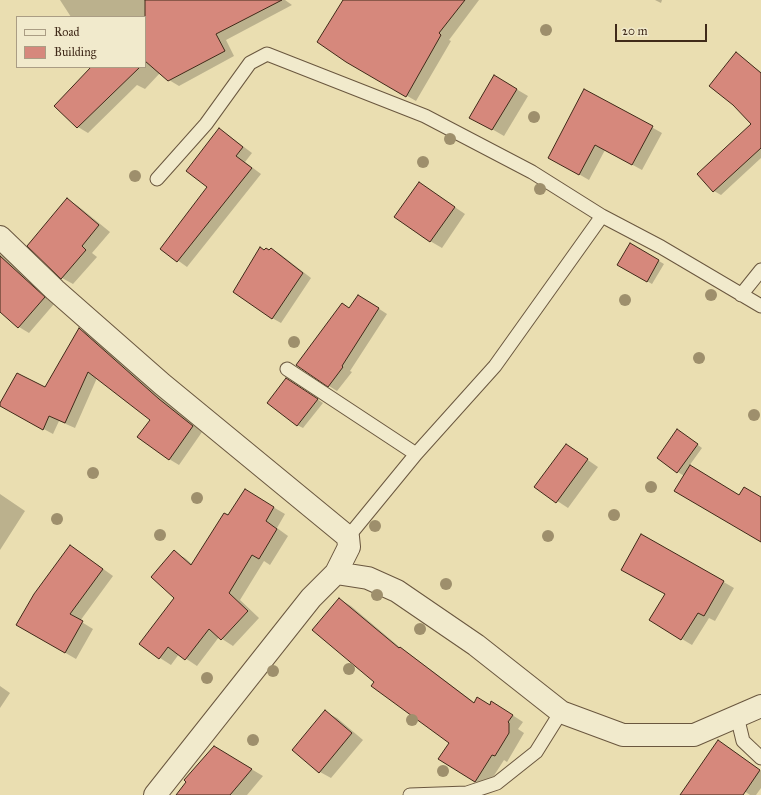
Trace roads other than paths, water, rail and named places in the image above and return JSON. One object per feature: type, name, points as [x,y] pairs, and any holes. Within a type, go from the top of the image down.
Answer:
[{"type":"street","points":[[0,237],[55,290],[162,384],[348,537],[349,547],[336,573],[311,598],[155,795]]},
{"type":"street","points":[[336,573],[368,578],[396,592],[476,645],[561,712],[623,735],[694,735],[761,706]]},
{"type":"lane","points":[[157,179],[206,124],[250,63],[267,54],[425,116],[532,172],[602,216],[661,247],[761,306]]},
{"type":"lane","points":[[348,537],[416,454],[494,366],[602,216]]},
{"type":"lane","points":[[741,295],[761,270]]},
{"type":"lane","points":[[287,369],[416,454]]},
{"type":"lane","points":[[410,794],[467,793],[497,783],[536,752],[561,712]]},
{"type":"lane","points":[[737,716],[743,741],[761,758]]}]
